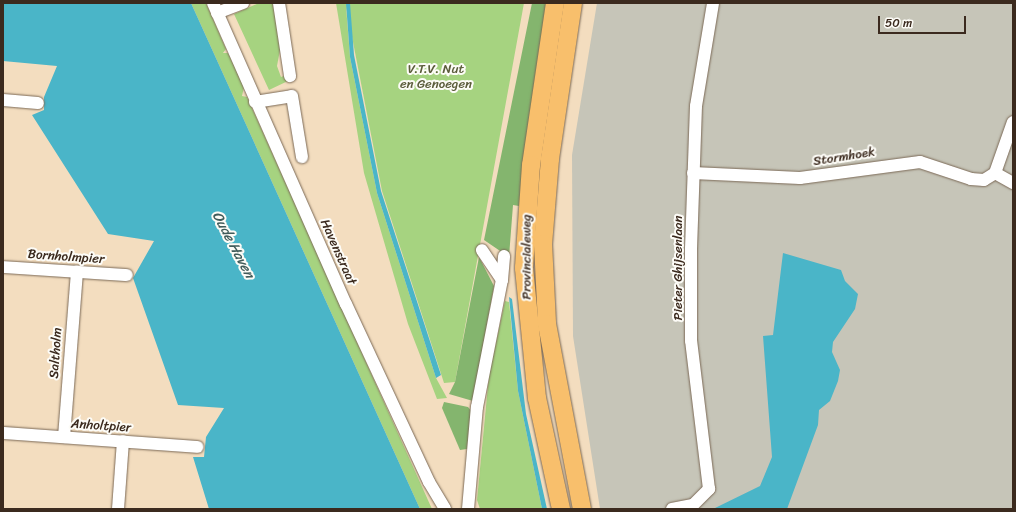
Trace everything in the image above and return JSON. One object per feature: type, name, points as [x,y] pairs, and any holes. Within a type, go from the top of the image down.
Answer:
[{"type":"main road","name":"Provincialeweg","points":[[555,3],[532,165],[524,268],[537,398],[561,509]]},
{"type":"main road","name":"Provincialeweg","points":[[573,3],[550,159],[543,244],[547,324],[582,509]]},
{"type":"street","points":[[215,8],[243,3]]},
{"type":"street","points":[[279,3],[290,76]]},
{"type":"street","name":"Pieter Ghijsenlaan","points":[[672,509],[693,505],[709,489],[692,341],[693,173],[696,106],[713,3]]},
{"type":"street","name":"Havenstraat","points":[[215,8],[256,102],[429,482],[445,509]]},
{"type":"street","points":[[256,102],[292,96],[302,157]]},
{"type":"street","points":[[3,100],[38,103]]},
{"type":"street","points":[[1013,122],[995,173],[1013,183]]},
{"type":"street","name":"Stormhoek","points":[[693,173],[800,178],[912,162],[978,180],[995,173]]},
{"type":"street","points":[[482,250],[502,280]]},
{"type":"street","points":[[468,509],[478,407],[502,280],[504,256]]},
{"type":"street","name":"Bornholmpier","points":[[3,267],[127,276]]},
{"type":"street","name":"Saltholm","points":[[64,437],[77,272]]},
{"type":"street","name":"Anholtpier","points":[[3,433],[197,446]]},
{"type":"street","points":[[118,509],[123,441]]},
{"type":"shaded area","points":[[597,3],[1013,3],[1013,509],[600,509],[573,336],[572,155]]},
{"type":"green space","points":[[191,3],[206,3],[226,49],[223,53],[228,53],[244,87],[242,96],[247,97],[432,509],[420,509]]},
{"type":"green space","points":[[259,3],[273,3],[280,50],[277,66],[281,77],[289,74],[290,80],[269,90],[234,14]]},
{"type":"green space","name":"V.T.V. Nut en Genoegen","points":[[336,3],[524,3],[455,382],[444,383],[382,191],[346,6],[350,57],[377,193],[436,378],[447,398],[437,399],[408,324],[364,173]]},
{"type":"green space","points":[[532,3],[549,3],[519,206],[513,205],[509,257],[484,240]]},
{"type":"green space","points":[[479,257],[494,286],[473,401],[449,394],[455,382]]},
{"type":"green space","points":[[505,301],[509,302],[518,391],[542,509],[480,509],[477,500],[489,375]]},
{"type":"green space","points":[[444,402],[468,407],[472,412],[467,449],[460,450],[442,408]]},
{"type":"water","name":"Oude Haven","points":[[3,3],[191,3],[420,509],[209,509],[193,457],[204,457],[206,437],[224,408],[178,405],[133,278],[154,241],[108,234],[32,115],[44,110],[44,97],[57,66],[3,61]]},
{"type":"water","points":[[346,3],[350,3],[354,55],[381,191],[441,375],[436,378],[377,193],[350,57]]},
{"type":"water","points":[[783,253],[841,270],[845,281],[858,294],[855,309],[833,342],[832,352],[840,370],[838,381],[830,401],[819,410],[818,425],[787,509],[713,509],[760,486],[772,457],[763,336],[773,335]]},
{"type":"water","points":[[509,297],[512,299],[526,414],[547,509],[542,509],[518,391]]}]
